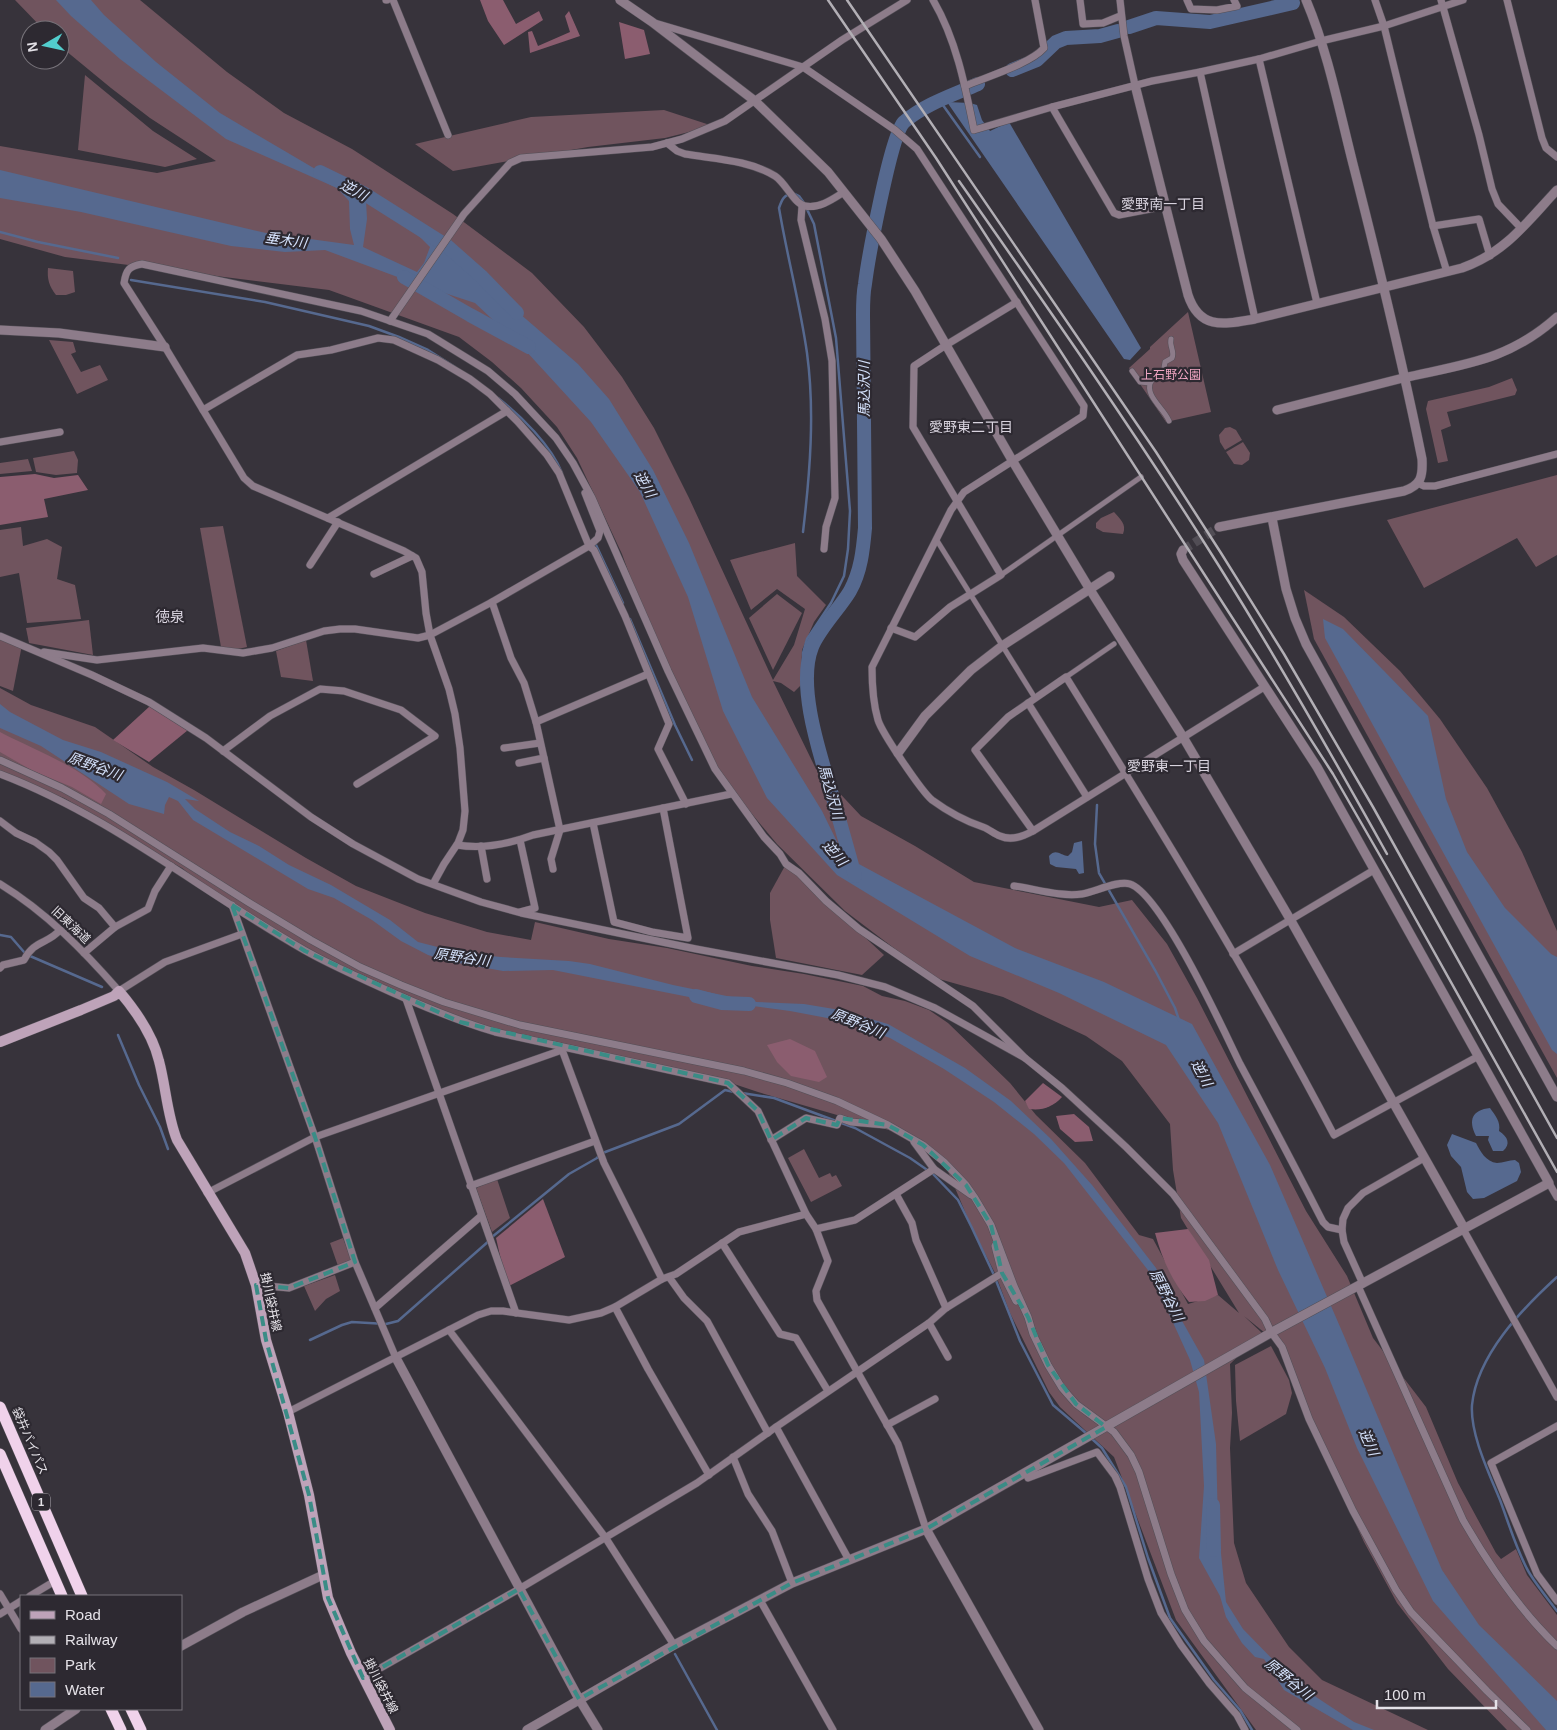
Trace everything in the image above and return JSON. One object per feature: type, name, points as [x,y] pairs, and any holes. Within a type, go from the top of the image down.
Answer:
[{"type":"highway","name":"袋井バイパス","points":[[0,1407],[82,1595]]},
{"type":"highway","name":"1","points":[[0,1454],[62,1595]]},
{"type":"highway","points":[[111,1710],[121,1730]]},
{"type":"highway","points":[[131,1710],[141,1730]]},
{"type":"main road","points":[[0,1042],[114,996],[119,991]]},
{"type":"main road","name":"掛川袋井線","points":[[119,991],[135,1009],[153,1044],[160,1062],[172,1127],[177,1140],[244,1253],[256,1285],[266,1340],[288,1412],[309,1495],[328,1598],[363,1678],[390,1730]]},
{"type":"street","points":[[393,0],[448,135]]},
{"type":"street","points":[[620,0],[652,22],[755,101],[828,172],[881,240],[915,291],[1012,460],[1089,588],[1183,737],[1290,919],[1557,1397]]},
{"type":"street","points":[[391,319],[464,214],[510,163],[521,158],[650,147],[682,139],[725,121],[842,40],[907,0]]},
{"type":"street","points":[[933,0],[945,20],[966,89],[974,130],[1135,85],[1200,72],[1384,26],[1442,4],[1463,0]]},
{"type":"street","points":[[966,89],[1030,59],[1044,48],[1035,0]]},
{"type":"street","points":[[1080,0],[1083,24],[1103,23],[1120,16]]},
{"type":"street","points":[[1120,0],[1120,16],[1135,85],[1188,296],[1191,306],[1206,321],[1223,324],[1255,318],[1447,272],[1476,263],[1502,247],[1557,190]]},
{"type":"street","points":[[1187,0],[1191,9],[1217,10],[1237,6],[1234,0]]},
{"type":"street","points":[[1375,0],[1384,26],[1433,226],[1447,272]]},
{"type":"street","points":[[1507,0],[1542,138],[1546,148],[1557,157]]},
{"type":"street","points":[[1219,527],[1404,491],[1413,488],[1418,483],[1422,473],[1422,459],[1406,378],[1384,286],[1321,41],[1307,4]]},
{"type":"street","points":[[1442,4],[1492,189],[1498,204],[1521,228]]},
{"type":"street","points":[[652,22],[803,67],[895,130],[917,149],[1084,406],[1083,416],[964,492],[951,510],[936,538],[872,667],[872,688],[879,721],[885,735],[931,799],[969,823],[986,828],[1001,837],[1020,838],[1264,687]]},
{"type":"street","points":[[1259,58],[1317,303]]},
{"type":"street","points":[[1200,72],[1255,318]]},
{"type":"street","points":[[1052,107],[1114,212],[1118,215],[1166,206]]},
{"type":"street","points":[[667,143],[677,151],[685,154],[741,163],[776,177],[802,206],[829,202],[844,192]]},
{"type":"street","points":[[802,206],[801,220],[821,303],[832,361],[835,498],[826,527],[824,549]]},
{"type":"street","points":[[1433,226],[1479,219],[1490,256]]},
{"type":"street","points":[[433,884],[456,846],[463,830],[465,812],[460,748],[455,714],[449,689],[430,635],[422,572],[416,558],[404,551],[254,486],[244,478],[124,283],[126,272],[132,265],[142,264],[361,310],[391,319],[428,334],[488,371],[515,394],[539,419],[556,438],[578,471],[592,498],[692,722],[715,769],[764,837],[780,854],[786,864],[799,873],[826,901],[859,928],[973,1006],[1025,1058],[1062,1088],[1173,1194],[1265,1319],[1271,1333],[1282,1347],[1309,1419],[1353,1510],[1396,1590],[1411,1612],[1527,1730]]},
{"type":"street","points":[[1001,575],[913,427],[914,366],[1017,302]]},
{"type":"street","points":[[1277,410],[1485,360],[1506,352],[1535,335],[1557,317]]},
{"type":"street","points":[[0,330],[59,333],[165,347]]},
{"type":"street","points":[[203,410],[297,355],[331,350],[378,338],[394,340],[438,360],[470,379],[490,394],[547,455],[559,473],[589,546],[594,550],[625,616],[669,724],[658,749],[686,804]]},
{"type":"street","points":[[1169,421],[1153,398],[1149,388],[1153,379],[1163,374],[1165,362],[1172,358],[1171,339]]},
{"type":"street","points":[[1132,371],[1140,382],[1150,383]]},
{"type":"street","points":[[328,518],[507,411]]},
{"type":"street","points":[[0,442],[60,432]]},
{"type":"street","points":[[1418,483],[1424,486],[1435,486],[1557,454]]},
{"type":"street","points":[[34,650],[97,660],[203,648],[243,654],[272,648],[324,631],[340,629],[355,628],[418,638],[430,635],[589,546],[598,538],[600,531],[578,471]]},
{"type":"street","points":[[892,628],[915,637],[950,607],[1001,575],[1140,476]]},
{"type":"street","points":[[1272,518],[1286,590],[1306,644],[1557,1097]]},
{"type":"street","points":[[310,564],[338,522]]},
{"type":"street","points":[[936,538],[1035,698]]},
{"type":"street","points":[[1183,550],[1181,554],[1183,560],[1317,767],[1557,1197]]},
{"type":"street","points":[[374,574],[412,556]]},
{"type":"street","points":[[898,753],[925,716],[970,670],[1002,646],[1110,576]]},
{"type":"street","points":[[492,602],[510,658],[524,684],[536,722],[560,830],[551,859],[553,869]]},
{"type":"street","points":[[0,636],[92,675],[149,702],[178,719],[224,751],[346,840],[418,879],[481,902],[517,912],[696,949],[838,975],[885,987],[935,1008],[1025,1058]]},
{"type":"street","points":[[1032,832],[975,750],[1008,717],[1114,644]]},
{"type":"street","points":[[536,722],[648,674]]},
{"type":"street","points":[[1066,677],[1126,773],[1233,954],[1334,1135],[1474,1058],[1479,1058]]},
{"type":"street","points":[[224,751],[270,716],[320,689],[344,691],[401,710],[434,736],[357,784]]},
{"type":"street","points":[[1028,703],[1087,797]]},
{"type":"street","points":[[504,748],[540,743]]},
{"type":"street","points":[[519,763],[544,758]]},
{"type":"street","points":[[0,760],[62,788],[109,814],[311,940],[360,967],[401,985],[444,1002],[520,1025],[744,1072],[787,1083],[837,1101],[888,1125],[924,1145],[944,1162],[966,1185],[975,1198],[994,1234],[1028,1317],[1033,1334],[1062,1388],[1076,1404],[1120,1439],[1131,1455],[1139,1472],[1171,1574],[1185,1610],[1204,1641],[1246,1688],[1269,1709],[1297,1730]]},
{"type":"street","points":[[0,774],[62,800],[109,827],[304,951],[406,999],[467,1024],[495,1032],[728,1083],[758,1111],[806,1214],[816,1229],[828,1261],[816,1291],[817,1300],[898,1444],[926,1529],[1039,1730]]},
{"type":"street","points":[[456,846],[471,848],[520,840],[732,794]]},
{"type":"street","points":[[594,823],[614,922],[652,932],[688,938],[663,808]]},
{"type":"street","points":[[0,821],[16,833],[35,842],[49,852],[57,860],[84,898],[99,908],[114,928]]},
{"type":"street","points":[[517,912],[535,908],[520,840]]},
{"type":"street","points":[[481,846],[487,879]]},
{"type":"street","points":[[84,953],[114,928],[148,909],[155,891],[171,866]]},
{"type":"street","points":[[1233,954],[1374,870]]},
{"type":"street","name":"旧東海道","points":[[0,884],[31,905],[60,930],[119,991]]},
{"type":"street","points":[[1014,886],[1063,894],[1081,894],[1128,884],[1138,888],[1152,902],[1195,973],[1323,1222],[1328,1227],[1342,1230]]},
{"type":"street","points":[[232,905],[315,1137],[355,1262],[396,1358],[519,1589],[598,1730]]},
{"type":"street","points":[[0,968],[3,965],[24,960],[34,946],[56,935],[60,930]]},
{"type":"street","points":[[119,991],[165,962],[242,934]]},
{"type":"street","points":[[406,999],[516,1313]]},
{"type":"street","points":[[207,1192],[315,1137],[562,1048]]},
{"type":"street","points":[[562,1048],[604,1163],[666,1278],[707,1321],[768,1433]]},
{"type":"street","points":[[771,1140],[806,1118],[837,1126],[840,1118],[851,1122],[888,1125]]},
{"type":"street","points":[[908,1136],[918,1145],[934,1169],[975,1198]]},
{"type":"street","points":[[470,1186],[595,1141]]},
{"type":"street","points":[[1424,1158],[1356,1199],[1348,1208],[1343,1218],[1344,1242],[1359,1286],[1463,1520],[1504,1584],[1547,1637],[1557,1646]]},
{"type":"street","points":[[816,1229],[854,1220],[934,1169]]},
{"type":"street","points":[[527,1730],[674,1645],[792,1583],[926,1529],[1271,1333],[1549,1183]]},
{"type":"street","points":[[896,1194],[912,1223],[916,1240],[946,1308]]},
{"type":"street","points":[[288,1412],[478,1315],[491,1311],[569,1320],[588,1317],[615,1307],[676,1274],[739,1232],[806,1214]]},
{"type":"street","points":[[376,1308],[481,1216]]},
{"type":"street","points":[[994,1234],[994,1243],[1002,1273],[1016,1302],[1028,1317]]},
{"type":"street","points":[[722,1243],[780,1334],[796,1338],[828,1391]]},
{"type":"street","points":[[256,1285],[289,1288],[355,1262]]},
{"type":"street","points":[[363,1678],[519,1589],[697,1483],[776,1426],[929,1323],[946,1308],[1002,1273]]},
{"type":"street","points":[[615,1307],[648,1369],[709,1474]]},
{"type":"street","points":[[929,1323],[948,1356]]},
{"type":"street","points":[[449,1330],[605,1537],[674,1645]]},
{"type":"street","points":[[887,1425],[935,1399]]},
{"type":"street","points":[[776,1426],[849,1560]]},
{"type":"street","points":[[1557,1426],[1491,1463],[1537,1574],[1557,1602]]},
{"type":"street","points":[[1026,1473],[1028,1478],[1097,1452],[1115,1476],[1120,1487],[1148,1579],[1161,1613],[1181,1645],[1209,1683],[1237,1715],[1245,1730]]},
{"type":"street","points":[[733,1457],[748,1494],[772,1531],[792,1583]]},
{"type":"street","points":[[182,1645],[243,1612],[323,1575]]},
{"type":"street","points":[[32,1595],[55,1581]]},
{"type":"street","points":[[0,1594],[20,1627]]},
{"type":"street","points":[[760,1600],[834,1730]]},
{"type":"street","points":[[0,1614],[20,1602]]},
{"type":"street","points":[[45,1730],[73,1710]]},
{"type":"highlighted area","points":[[232,905],[305,951],[460,1022],[728,1083],[758,1111],[771,1140],[806,1118],[837,1125],[840,1118],[888,1125],[923,1145],[966,1185],[991,1225],[1002,1273],[1028,1317],[1048,1365],[1076,1404],[1106,1427],[926,1529],[792,1583],[579,1699],[519,1589],[363,1678],[328,1598],[309,1495],[266,1340],[256,1285],[289,1288],[355,1262],[315,1137]]},
{"type":"green space","points":[[15,0],[140,0],[227,72],[284,113],[352,149],[453,214],[532,273],[584,327],[622,377],[654,428],[689,498],[773,680],[794,645],[805,609],[777,589],[751,610],[730,560],[795,543],[797,576],[826,605],[814,622],[802,650],[801,685],[794,692],[781,683],[773,681],[815,767],[861,816],[974,882],[1099,907],[1132,900],[1167,944],[1197,998],[1306,1211],[1347,1276],[1373,1338],[1426,1407],[1458,1483],[1496,1553],[1501,1559],[1516,1549],[1527,1575],[1557,1615],[1557,1730],[1507,1730],[1448,1669],[1397,1603],[1364,1542],[1322,1451],[1282,1347],[1244,1316],[1262,1333],[1230,1364],[1232,1413],[1230,1448],[1234,1543],[1246,1583],[1289,1647],[1322,1680],[1428,1730],[1256,1730],[1176,1620],[1114,1457],[1060,1407],[1049,1392],[1010,1313],[995,1273],[972,1228],[944,1162],[906,1135],[719,1079],[474,1026],[353,975],[211,892],[182,868],[141,847],[97,817],[64,798],[0,775],[0,688],[31,705],[95,727],[153,767],[306,858],[356,886],[425,913],[487,932],[531,940],[535,922],[609,939],[667,948],[863,986],[882,996],[905,1001],[929,1010],[948,1023],[1010,1083],[1036,1115],[1085,1163],[1139,1235],[1153,1239],[1188,1304],[1218,1295],[1239,1313],[1181,1218],[1173,1170],[1170,1124],[1122,1061],[1086,1036],[1003,997],[932,977],[845,911],[777,844],[737,796],[721,774],[680,698],[637,596],[622,554],[577,458],[557,427],[521,388],[492,362],[459,337],[329,290],[65,257],[0,239],[0,146],[157,173],[216,161],[150,118],[70,54],[70,20],[34,20]]},
{"type":"green space","points":[[85,75],[153,131],[197,159],[165,167],[78,150]]},
{"type":"green space","points":[[664,110],[713,126],[665,138],[588,147],[453,171],[415,144],[531,117]]},
{"type":"green space","points":[[48,268],[73,271],[75,292],[66,295],[56,295],[49,282]]},
{"type":"green space","name":"上石野公園","points":[[1188,312],[1211,412],[1166,422],[1129,368]]},
{"type":"green space","points":[[49,340],[73,342],[76,352],[71,354],[81,372],[100,365],[108,380],[77,394]]},
{"type":"green space","points":[[1512,378],[1517,390],[1515,395],[1447,412],[1451,426],[1441,430],[1448,461],[1438,463],[1426,409],[1428,401],[1489,387]]},
{"type":"green space","points":[[1230,427],[1236,430],[1242,440],[1225,450],[1220,442],[1219,435],[1225,428]]},
{"type":"green space","points":[[1243,442],[1250,453],[1249,460],[1242,465],[1234,464],[1226,452]]},
{"type":"green space","points":[[74,451],[78,460],[77,473],[56,475],[36,472],[33,458]]},
{"type":"green space","points":[[28,459],[32,471],[0,474],[0,463]]},
{"type":"green space","points":[[1557,475],[1557,555],[1536,567],[1517,538],[1424,588],[1387,520]]},
{"type":"green space","points":[[1114,512],[1121,519],[1124,527],[1123,534],[1103,532],[1096,528],[1096,523],[1101,518]]},
{"type":"green space","points":[[223,526],[247,647],[238,649],[221,647],[200,528]]},
{"type":"green space","points":[[21,527],[23,546],[47,539],[62,547],[57,579],[75,585],[81,619],[27,623],[19,573],[0,577],[0,530]]},
{"type":"green space","points":[[1304,590],[1344,617],[1400,671],[1440,719],[1487,788],[1522,852],[1557,931],[1557,1078],[1314,639]]},
{"type":"green space","points":[[777,594],[802,613],[773,670],[749,618]]},
{"type":"green space","points":[[89,620],[93,655],[29,643],[26,628]]},
{"type":"green space","points":[[0,636],[22,645],[13,691],[0,686]]},
{"type":"green space","points":[[306,640],[313,681],[281,677],[276,651]]},
{"type":"green space","points":[[786,864],[884,955],[862,975],[776,958],[770,920],[770,893]]},
{"type":"green space","points":[[804,1149],[819,1178],[830,1173],[832,1177],[836,1175],[842,1186],[811,1202],[788,1158]]},
{"type":"green space","points":[[497,1179],[510,1218],[492,1232],[476,1188]]},
{"type":"green space","points":[[343,1238],[352,1261],[338,1266],[330,1243]]},
{"type":"green space","points":[[335,1275],[340,1291],[326,1299],[315,1311],[304,1286]]},
{"type":"green space","points":[[1271,1346],[1289,1380],[1292,1393],[1286,1414],[1240,1441],[1235,1365]]},
{"type":"shaded area","points":[[480,0],[503,0],[516,24],[539,11],[543,20],[504,45],[488,21]]},
{"type":"shaded area","points":[[569,11],[580,36],[530,53],[528,32],[532,31],[538,46],[570,32],[565,16]]},
{"type":"shaded area","points":[[619,22],[644,30],[650,54],[625,59]]},
{"type":"shaded area","points":[[35,474],[54,478],[78,475],[88,490],[44,499],[48,517],[0,525],[0,477]]},
{"type":"shaded area","points":[[150,706],[188,730],[149,762],[113,740]]},
{"type":"shaded area","points":[[0,732],[56,759],[83,775],[106,794],[101,804],[72,787],[33,771],[0,752]]},
{"type":"shaded area","points":[[790,1039],[815,1051],[827,1077],[819,1082],[791,1076],[777,1062],[767,1045]]},
{"type":"shaded area","points":[[1043,1083],[1062,1097],[1047,1107],[1029,1109],[1025,1101]]},
{"type":"shaded area","points":[[1074,1114],[1089,1127],[1093,1141],[1075,1142],[1060,1129],[1056,1116]]},
{"type":"shaded area","points":[[543,1199],[565,1257],[507,1287],[496,1238]]},
{"type":"shaded area","points":[[1188,1229],[1209,1260],[1218,1295],[1205,1301],[1189,1302],[1183,1294],[1168,1269],[1155,1233]]},
{"type":"water","points":[[56,0],[91,0],[104,15],[156,62],[220,113],[431,237],[578,364],[609,399],[653,470],[689,543],[752,697],[822,811],[844,856],[1015,948],[1104,982],[1192,1024],[1270,1165],[1442,1570],[1479,1625],[1557,1701],[1557,1730],[1546,1730],[1433,1601],[1357,1448],[1325,1368],[1278,1270],[1218,1123],[1166,1045],[1059,993],[970,956],[837,875],[767,798],[723,711],[688,597],[640,492],[591,422],[525,350],[475,303],[411,282],[325,250],[285,252],[231,246],[81,212],[0,198],[0,170],[266,233],[354,245],[350,229],[349,201],[337,188],[226,139],[120,59],[71,16]],"holes":[[[366,201],[418,235],[430,247],[424,263],[417,272],[363,247],[367,219]]]},
{"type":"water","points":[[947,102],[977,105],[982,120],[990,131],[1009,122],[1141,348],[1130,360],[1124,359]]},
{"type":"water","points":[[1323,619],[1343,629],[1428,716],[1446,799],[1467,852],[1505,908],[1551,954],[1557,957],[1557,1054],[1552,1050],[1325,638]]},
{"type":"water","points":[[0,704],[10,712],[63,740],[101,752],[167,782],[199,801],[185,799],[195,809],[230,832],[259,846],[289,865],[331,885],[390,920],[418,942],[461,953],[590,964],[673,985],[756,1002],[804,1004],[840,1010],[888,1024],[965,1068],[1011,1101],[1051,1139],[1092,1185],[1156,1268],[1172,1303],[1204,1360],[1216,1444],[1218,1524],[1226,1602],[1243,1629],[1287,1674],[1313,1695],[1354,1722],[1374,1730],[1353,1730],[1284,1690],[1264,1659],[1255,1657],[1242,1643],[1226,1617],[1220,1596],[1199,1558],[1204,1486],[1199,1392],[1190,1360],[1151,1274],[1064,1163],[1034,1134],[994,1102],[944,1069],[890,1038],[843,1021],[790,1011],[694,998],[553,970],[503,971],[447,961],[428,955],[401,941],[372,920],[334,898],[308,889],[193,820],[178,801],[169,797],[165,805],[164,814],[129,804],[41,746],[0,728]]},
{"type":"water","points":[[1082,841],[1084,873],[1079,874],[1076,869],[1056,867],[1050,864],[1049,856],[1051,854],[1056,852],[1068,856],[1072,852],[1074,843]]},
{"type":"water","points":[[1490,1108],[1496,1116],[1499,1131],[1505,1136],[1508,1143],[1503,1151],[1493,1151],[1488,1140],[1489,1136],[1476,1136],[1472,1125],[1473,1117],[1479,1111]]},
{"type":"water","points":[[1452,1134],[1476,1143],[1484,1156],[1490,1161],[1499,1163],[1515,1160],[1519,1163],[1521,1172],[1517,1181],[1484,1198],[1473,1199],[1467,1192],[1461,1167],[1451,1156],[1447,1145]]},
{"type":"waterway","name":"馬込沢川","points":[[1129,27],[1156,18],[1210,22],[1293,3]]},
{"type":"waterway","name":"馬込沢川","points":[[1012,70],[1037,60],[1056,42],[1066,38],[1100,36],[1118,31]]},
{"type":"waterway","name":"馬込沢川","points":[[855,876],[811,718],[807,680],[808,662],[815,640],[850,591],[857,576],[862,552],[865,528],[864,288],[887,172],[899,131],[904,122],[939,100],[978,84]]},
{"type":"waterway","points":[[930,104],[940,101],[980,157]]},
{"type":"waterway","name":"逆川","points":[[320,172],[363,193],[447,246],[481,276],[517,313]]},
{"type":"waterway","points":[[803,532],[811,442],[811,398],[801,316],[779,208],[784,198],[793,193],[799,196],[804,203],[814,224],[836,338],[850,511],[848,549],[844,576],[831,603],[807,639],[803,653],[804,679],[811,714]]},
{"type":"waterway","points":[[0,232],[38,242],[118,258]]},
{"type":"waterway","name":"垂木川","points":[[404,277],[529,347]]},
{"type":"waterway","points":[[131,280],[265,302],[369,326],[428,350],[455,367]]},
{"type":"waterway","points":[[498,398],[516,413],[543,442],[551,452],[562,473]]},
{"type":"waterway","points":[[596,545],[623,603]]},
{"type":"waterway","points":[[630,619],[692,760]]},
{"type":"waterway","points":[[1097,805],[1095,844],[1099,873],[1155,970],[1175,1008],[1179,1020]]},
{"type":"waterway","points":[[0,935],[11,937],[30,956],[102,987]]},
{"type":"waterway","name":"原野谷川","points":[[696,996],[722,1003],[749,1004]]},
{"type":"waterway","points":[[118,1035],[139,1085],[160,1127],[168,1149]]},
{"type":"waterway","points":[[310,1340],[352,1322],[386,1324],[398,1321],[492,1237],[569,1174],[597,1158],[600,1154],[679,1124],[725,1090],[734,1092]]},
{"type":"waterway","points":[[742,1093],[774,1098],[855,1128],[910,1158],[933,1174],[958,1200],[993,1273],[1020,1341],[1053,1405],[1087,1434]]},
{"type":"waterway","points":[[1557,1277],[1530,1303],[1503,1334],[1482,1368],[1472,1405],[1472,1416],[1477,1441],[1517,1548],[1530,1574],[1557,1611]]},
{"type":"waterway","points":[[1091,1438],[1102,1448],[1126,1487],[1148,1558],[1170,1618],[1214,1680],[1240,1710],[1252,1730]]},
{"type":"waterway","name":"原野谷川","points":[[1213,1505],[1214,1550]]},
{"type":"waterway","points":[[675,1654],[717,1730]]},
{"type":"tunnel","points":[[1183,550],[1219,527]]},
{"type":"railway","points":[[828,0],[936,158],[1333,774],[1557,1172]]},
{"type":"railway","points":[[847,0],[1156,452],[1221,553],[1284,654],[1373,807],[1557,1138]]},
{"type":"railway","points":[[959,181],[1092,372],[1188,517],[1284,673],[1387,854]]},
{"type":"district","name":"愛野南一丁目","points":[[1163,204]]},
{"type":"district","name":"愛野東二丁目","points":[[971,427]]},
{"type":"district","name":"徳泉","points":[[170,616]]},
{"type":"district","name":"愛野東一丁目","points":[[1169,766]]}]
